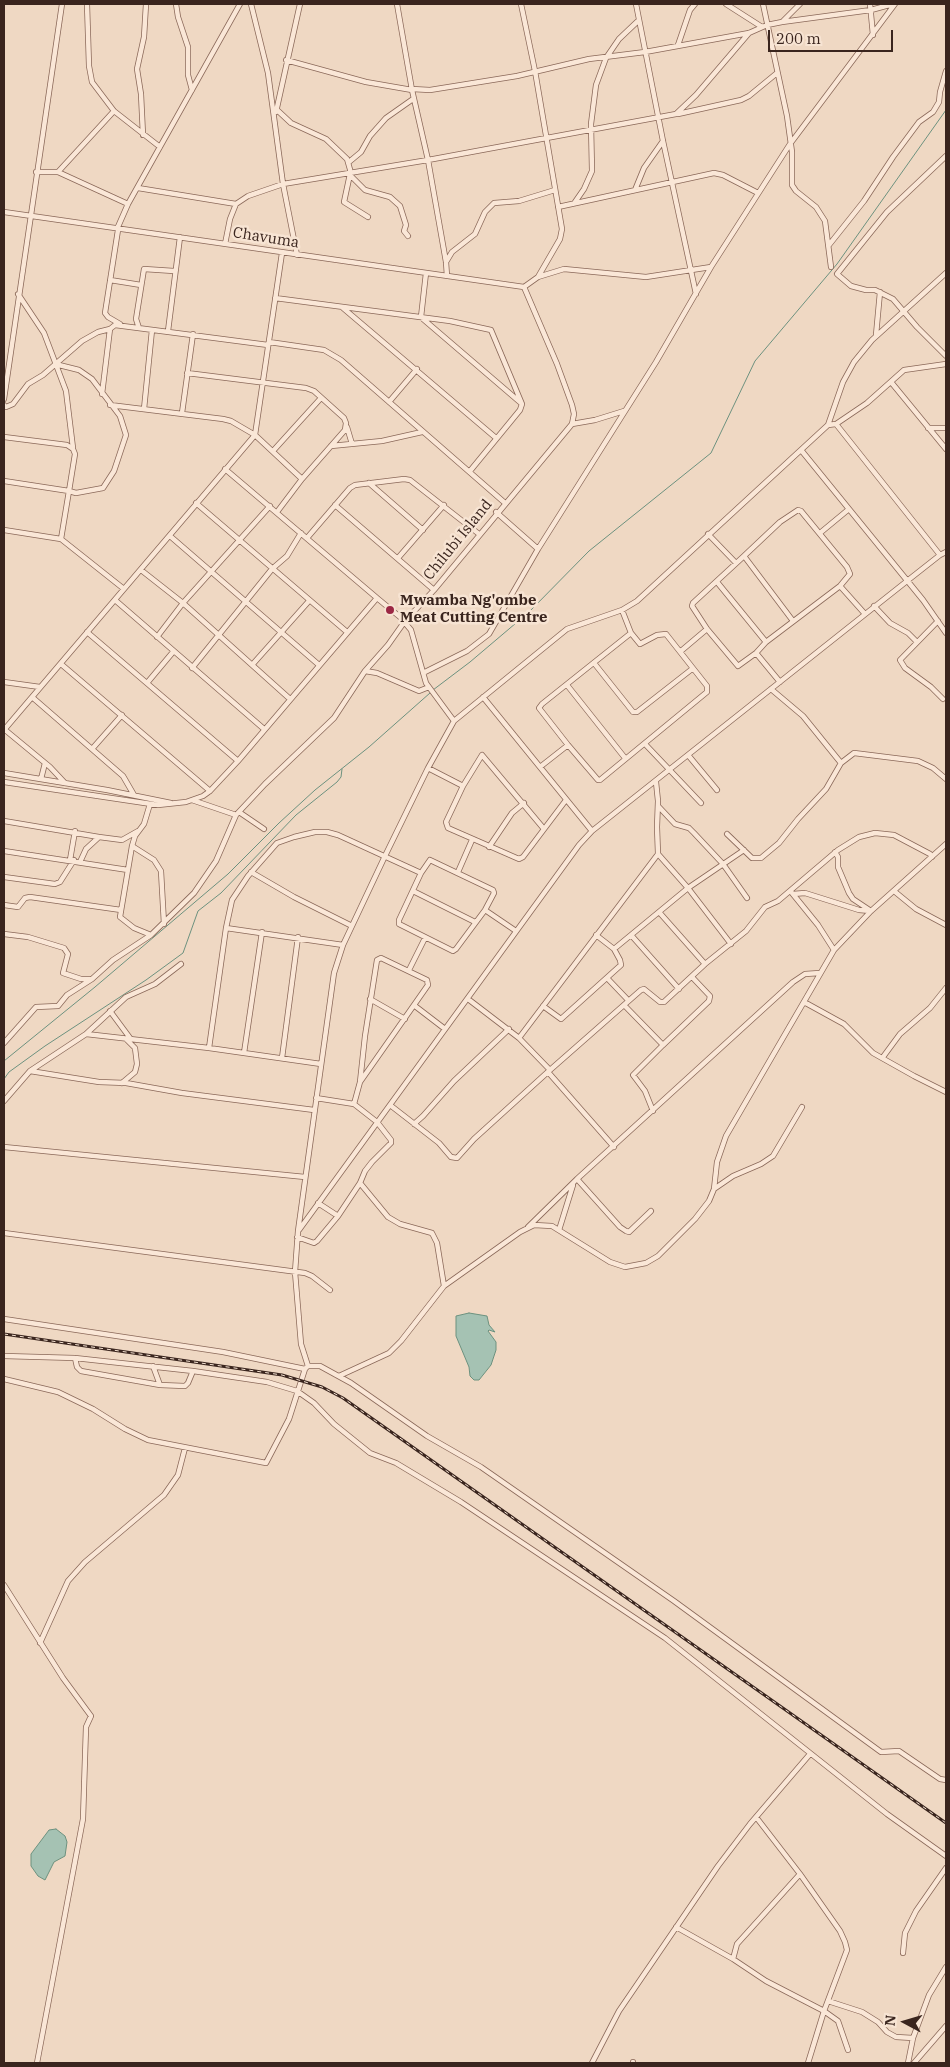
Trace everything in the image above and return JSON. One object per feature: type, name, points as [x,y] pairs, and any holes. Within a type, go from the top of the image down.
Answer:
[{"type":"street","points":[[4,399],[29,216],[62,4]]},
{"type":"street","points":[[87,4],[91,75],[96,88],[114,111],[160,147]]},
{"type":"street","points":[[143,134],[141,94],[137,69],[144,37],[146,4]]},
{"type":"street","points":[[176,4],[188,47],[188,75],[192,90]]},
{"type":"street","points":[[122,325],[106,316],[118,230],[128,204],[240,4]]},
{"type":"street","points":[[251,4],[268,73],[283,184],[297,255]]},
{"type":"street","points":[[275,116],[300,4]]},
{"type":"street","points":[[397,4],[412,89],[428,160],[447,276]]},
{"type":"street","points":[[521,4],[536,72],[545,138],[562,229],[560,239],[538,277]]},
{"type":"street","points":[[636,4],[696,294]]},
{"type":"street","points":[[678,45],[690,10],[695,4]]},
{"type":"street","points":[[726,4],[765,26]]},
{"type":"street","points":[[763,4],[765,26],[787,116],[792,188],[820,213],[826,221],[831,267]]},
{"type":"street","points":[[782,22],[800,4]]},
{"type":"street","points":[[870,4],[873,34]]},
{"type":"street","points":[[286,60],[366,82],[430,90],[536,72],[590,59],[645,52],[749,33],[765,26],[782,22],[871,10],[894,4]]},
{"type":"street","points":[[423,673],[467,651],[489,634],[538,549],[758,193],[790,144],[894,4]]},
{"type":"street","points":[[575,202],[584,189],[592,171],[591,131],[596,85],[606,58],[619,40],[638,20]]},
{"type":"street","points":[[676,114],[692,99],[749,33]]},
{"type":"street","points":[[829,245],[864,201],[919,122],[933,112],[939,102],[946,71]]},
{"type":"street","points":[[224,244],[236,204],[248,196],[283,184],[350,174],[591,131],[741,100],[749,96],[777,73]]},
{"type":"street","points":[[349,162],[361,152],[370,136],[386,118],[414,99]]},
{"type":"street","points":[[276,109],[291,123],[326,139],[349,162],[350,174],[344,202],[368,217]]},
{"type":"street","points":[[58,172],[114,111]]},
{"type":"street","points":[[634,190],[644,168],[663,141]]},
{"type":"street","points":[[946,156],[887,212],[837,274],[851,286],[880,292],[893,299],[946,356]]},
{"type":"street","points":[[36,172],[58,172],[128,204]]},
{"type":"street","points":[[558,206],[719,173],[758,193]]},
{"type":"street","points":[[350,174],[365,190],[390,197],[400,206],[406,226],[404,231],[408,236]]},
{"type":"street","points":[[138,188],[236,204]]},
{"type":"street","points":[[446,262],[452,252],[475,234],[486,212],[494,203],[519,201],[555,190]]},
{"type":"street","name":"Chavuma","points":[[4,212],[118,230],[180,237],[524,287]]},
{"type":"street","points":[[168,331],[174,271],[180,237]]},
{"type":"street","points":[[65,783],[45,763],[4,730],[255,435],[282,253]]},
{"type":"street","points":[[625,411],[595,420],[572,424],[572,406],[557,364],[524,287],[538,277],[564,269],[646,277],[711,267]]},
{"type":"street","points":[[139,328],[136,319],[144,269],[174,271]]},
{"type":"street","points":[[421,318],[426,273]]},
{"type":"street","points":[[4,1379],[58,1392],[94,1409],[140,1438],[266,1463],[289,1419],[306,1368],[301,1344],[295,1272],[305,1178],[334,973],[343,945],[385,856],[428,768],[454,721],[567,629],[622,610],[637,601],[828,425],[844,382],[854,362],[876,336],[946,273]]},
{"type":"street","points":[[110,280],[141,285]]},
{"type":"street","points":[[876,336],[880,292]]},
{"type":"street","points":[[18,294],[44,333],[66,391],[75,461],[61,539]]},
{"type":"street","points":[[276,298],[421,318],[491,330],[522,404],[520,410],[470,471]]},
{"type":"street","points":[[344,308],[496,438]]},
{"type":"street","points":[[421,318],[522,404]]},
{"type":"street","points":[[4,406],[13,404],[28,384],[82,341],[98,332],[110,329],[112,326],[122,325],[312,348],[333,354],[505,503]]},
{"type":"street","points":[[102,394],[110,329]]},
{"type":"street","points":[[144,408],[152,330]]},
{"type":"street","points":[[182,413],[193,334]]},
{"type":"street","points":[[4,481],[84,492],[103,488],[114,471],[126,435],[120,416],[92,379],[79,370],[55,364]]},
{"type":"street","points":[[828,425],[836,424],[867,403],[907,369],[946,364]]},
{"type":"street","points":[[389,402],[417,369]]},
{"type":"street","points":[[187,373],[306,388],[314,391],[344,418],[352,444]]},
{"type":"street","points":[[890,382],[946,449]]},
{"type":"street","points":[[273,451],[321,398]]},
{"type":"street","points":[[110,404],[231,421],[255,435],[302,479]]},
{"type":"street","name":"Chilubi Island","points":[[4,1043],[36,1007],[58,1006],[67,995],[92,979],[117,957],[151,935],[164,924],[204,881],[216,861],[237,814],[265,784],[334,718],[365,672],[405,621],[434,590],[496,512],[572,424]]},
{"type":"street","points":[[836,424],[940,555]]},
{"type":"street","points":[[277,512],[347,426]]},
{"type":"street","points":[[928,428],[946,428]]},
{"type":"street","points":[[331,446],[382,441],[422,432]]},
{"type":"street","points":[[4,437],[67,445],[73,449]]},
{"type":"street","points":[[802,450],[931,610],[946,633]]},
{"type":"street","points":[[225,469],[405,621],[411,630],[423,673],[430,688],[454,721]]},
{"type":"street","points":[[307,538],[354,485],[410,480],[479,534]]},
{"type":"street","points":[[369,483],[423,530]]},
{"type":"street","points":[[196,503],[347,632]]},
{"type":"street","points":[[335,505],[434,590]]},
{"type":"street","points":[[398,558],[444,505]]},
{"type":"street","points":[[157,637],[183,603],[270,506]]},
{"type":"street","points":[[820,533],[849,509]]},
{"type":"street","points":[[796,510],[801,511],[820,533],[849,570],[849,577],[738,666],[707,629],[692,606],[744,556],[796,510]]},
{"type":"street","points":[[496,512],[538,549]]},
{"type":"street","points":[[4,530],[61,539],[124,589]]},
{"type":"street","points":[[192,668],[272,569],[287,556],[301,533]]},
{"type":"street","points":[[708,534],[736,563]]},
{"type":"street","points":[[170,536],[319,665]]},
{"type":"street","points":[[298,1234],[318,1203],[516,931],[579,845],[592,831],[656,782],[874,606],[946,552]]},
{"type":"street","points":[[744,556],[793,621]]},
{"type":"street","points":[[141,570],[183,603],[290,699]]},
{"type":"street","points":[[717,582],[766,642]]},
{"type":"street","points":[[840,586],[865,614]]},
{"type":"street","points":[[4,782],[164,805],[192,800],[210,792],[377,598]]},
{"type":"street","points":[[115,600],[264,729]]},
{"type":"street","points":[[252,665],[309,601]]},
{"type":"street","points":[[874,606],[890,623],[917,642]]},
{"type":"street","points":[[622,610],[631,634],[640,644],[658,635],[666,634],[707,686],[707,692],[598,780],[539,708],[631,634]]},
{"type":"street","points":[[938,621],[900,660],[905,668],[944,699]]},
{"type":"street","points":[[681,651],[707,629]]},
{"type":"street","points":[[87,632],[238,761]]},
{"type":"street","points":[[147,683],[173,652]]},
{"type":"street","points":[[756,653],[780,682]]},
{"type":"street","points":[[594,663],[633,712],[637,712],[692,669]]},
{"type":"street","points":[[61,664],[210,792]]},
{"type":"street","points":[[365,672],[377,673],[419,691],[430,688]]},
{"type":"street","points":[[4,682],[40,687]]},
{"type":"street","points":[[567,684],[625,758]]},
{"type":"street","points":[[772,689],[802,716],[841,763]]},
{"type":"street","points":[[483,696],[592,831]]},
{"type":"street","points":[[32,697],[123,776],[134,795]]},
{"type":"street","points":[[92,750],[122,715]]},
{"type":"street","points":[[644,744],[700,803]]},
{"type":"street","points":[[540,767],[568,745]]},
{"type":"street","points":[[728,834],[754,859],[765,856],[779,843],[826,789],[841,763],[854,753],[918,761],[925,763],[946,777]]},
{"type":"street","points":[[544,829],[484,755],[480,756],[446,822],[446,825],[472,840],[519,859],[523,857],[566,800]]},
{"type":"street","points":[[688,755],[717,790]]},
{"type":"street","points":[[40,779],[45,763]]},
{"type":"street","points":[[428,768],[463,786]]},
{"type":"street","points":[[4,773],[172,803]]},
{"type":"street","points":[[656,782],[658,854],[688,888],[731,944]]},
{"type":"street","points":[[192,800],[237,814],[264,829]]},
{"type":"street","points":[[489,847],[512,813],[524,802]]},
{"type":"street","points":[[150,804],[144,824],[139,830],[132,846],[120,917],[142,933],[151,935]]},
{"type":"street","points":[[658,806],[677,826],[689,828],[694,833],[723,864],[747,898]]},
{"type":"street","points":[[4,821],[122,840],[139,830]]},
{"type":"street","points":[[4,877],[55,884],[60,882],[72,860],[74,831]]},
{"type":"street","points":[[209,1048],[226,928],[232,900],[251,872],[277,843],[315,832],[326,832],[338,835],[421,873]]},
{"type":"street","points":[[390,1105],[440,1143],[451,1157],[457,1158],[474,1139],[628,1000],[644,988],[662,1003],[705,964],[746,931],[765,907],[778,902],[792,892],[835,852],[860,837],[881,833],[894,835],[930,854],[932,857]]},
{"type":"street","points":[[80,862],[86,849],[99,837]]},
{"type":"street","points":[[458,872],[472,840]]},
{"type":"street","points":[[527,1228],[534,1225],[552,1226],[610,1262],[625,1267],[646,1264],[658,1256],[695,1219],[709,1201],[714,1189],[717,1162],[726,1136],[834,950],[871,911],[946,844]]},
{"type":"street","points":[[132,846],[154,860],[161,871],[164,924]]},
{"type":"street","points":[[614,949],[688,888],[744,850]]},
{"type":"street","points":[[4,851],[128,870]]},
{"type":"street","points":[[835,852],[838,857],[838,867],[848,893],[853,899],[871,911]]},
{"type":"street","points":[[519,1038],[658,854]]},
{"type":"street","points":[[430,860],[458,872],[493,890],[494,897],[456,949],[453,950],[425,938],[399,924],[399,920],[421,873],[430,860]]},
{"type":"street","points":[[251,872],[294,897],[352,926]]},
{"type":"street","points":[[413,891],[475,922]]},
{"type":"street","points":[[792,892],[805,893],[859,910],[871,911]]},
{"type":"street","points":[[792,892],[834,950]]},
{"type":"street","points":[[894,892],[916,909],[946,925]]},
{"type":"street","points":[[4,905],[18,907],[25,898],[30,897],[121,910]]},
{"type":"street","points":[[485,910],[516,931]]},
{"type":"street","points":[[659,912],[705,964]]},
{"type":"street","points":[[226,928],[343,945]]},
{"type":"street","points":[[244,1053],[262,932]]},
{"type":"street","points":[[4,934],[28,937],[64,948],[68,954],[63,973],[81,979],[92,979]]},
{"type":"street","points":[[544,1006],[561,1019],[620,965],[620,960],[614,949],[596,935]]},
{"type":"street","points":[[631,935],[679,989]]},
{"type":"street","points":[[282,1058],[298,937]]},
{"type":"street","points":[[409,970],[425,938]]},
{"type":"street","points":[[354,1104],[360,1082],[370,999],[379,958],[409,970],[428,982],[415,1006],[360,1082]]},
{"type":"street","points":[[4,1101],[30,1071],[86,1034],[110,1011],[134,992],[155,984],[182,964]]},
{"type":"street","points":[[339,1376],[389,1353],[401,1341],[444,1286],[527,1228],[577,1179],[793,982],[805,974],[820,973]]},
{"type":"street","points":[[653,1111],[645,1091],[633,1075],[709,1001],[710,996],[692,977]]},
{"type":"street","points":[[607,978],[628,1000]]},
{"type":"street","points":[[883,1057],[900,1034],[930,1008],[946,989]]},
{"type":"street","points":[[370,999],[405,1019]]},
{"type":"street","points":[[468,999],[509,1028],[519,1038],[614,1147]]},
{"type":"street","points":[[804,1002],[844,1024],[867,1048],[914,1076],[946,1092]]},
{"type":"street","points":[[624,1005],[662,1045]]},
{"type":"street","points":[[415,1006],[445,1029]]},
{"type":"street","points":[[110,1011],[135,1048],[137,1064],[135,1072],[122,1083]]},
{"type":"street","points":[[414,1124],[424,1116],[454,1081],[509,1028]]},
{"type":"street","points":[[86,1034],[209,1048],[321,1064]]},
{"type":"street","points":[[30,1071],[99,1082],[122,1083],[182,1094],[314,1110]]},
{"type":"street","points":[[298,1234],[314,1243],[317,1241],[338,1216],[360,1184],[365,1171],[391,1142],[377,1122],[354,1104],[316,1098]]},
{"type":"street","points":[[714,1189],[733,1176],[761,1164],[772,1156],[802,1107]]},
{"type":"street","points":[[4,1147],[305,1178]]},
{"type":"street","points":[[577,1179],[620,1227],[629,1232],[651,1211]]},
{"type":"street","points":[[360,1184],[388,1217],[400,1224],[432,1233],[437,1243],[444,1286]]},
{"type":"street","points":[[559,1230],[573,1184]]},
{"type":"street","points":[[318,1203],[338,1216]]},
{"type":"street","points":[[4,1233],[295,1272],[312,1276],[330,1290]]},
{"type":"street","points":[[4,1319],[223,1352],[306,1368],[320,1366],[351,1383],[427,1436],[481,1467],[674,1601],[881,1752],[899,1750],[940,1779],[946,1780]]},
{"type":"street","points":[[4,1356],[75,1358],[153,1366],[267,1382],[298,1391],[314,1403],[334,1424],[370,1453],[396,1463],[461,1502],[665,1638],[887,1814],[946,1856]]},
{"type":"street","points":[[75,1358],[77,1367],[81,1371],[160,1385],[184,1386],[188,1383],[193,1371]]},
{"type":"street","points":[[153,1366],[160,1385]]},
{"type":"street","points":[[40,1643],[68,1581],[85,1562],[164,1495],[178,1475],[185,1448]]},
{"type":"street","points":[[4,1585],[62,1678],[91,1716],[86,1727],[83,1819],[37,2063]]},
{"type":"street","points":[[592,2063],[619,2011],[718,1866],[756,1817],[810,1754]]},
{"type":"street","points":[[756,1817],[840,1930],[847,1947],[808,2063]]},
{"type":"street","points":[[903,1953],[905,1933],[916,1911],[946,1868]]},
{"type":"street","points":[[733,1959],[737,1944],[800,1874]]},
{"type":"street","points":[[676,1927],[733,1959],[766,1981],[824,2011],[838,2021],[848,2050]]},
{"type":"street","points":[[908,2063],[913,2038],[929,1995],[946,1967]]},
{"type":"street","points":[[828,2001],[862,2012],[896,2037],[913,2038]]},
{"type":"street","points":[[914,2063],[946,2026]]},
{"type":"shaded area","points":[[469,1313],[487,1316],[489,1325],[495,1332],[488,1331],[496,1342],[496,1350],[491,1365],[479,1380],[474,1380],[470,1376],[469,1367],[456,1336],[456,1316]]},
{"type":"shaded area","points":[[56,1829],[65,1836],[67,1842],[65,1856],[54,1862],[45,1880],[38,1876],[31,1866],[31,1854],[49,1830]]},
{"type":"waterway","points":[[433,690],[470,662],[529,612],[589,551],[711,453],[755,361],[837,264],[946,110]]},
{"type":"waterway","points":[[4,1061],[95,987],[228,874],[315,790],[369,747],[430,693]]},
{"type":"waterway","points":[[4,1079],[9,1072],[45,1046],[146,980],[183,953],[198,911],[221,893],[296,815],[337,782],[341,777],[342,769]]},
{"type":"railway","points":[[4,1334],[282,1375],[322,1387],[343,1398],[946,1823]]},
{"type":"place","name":"Mwamba Ng'ombe Meat Cutting Centre","points":[[390,610]]}]
